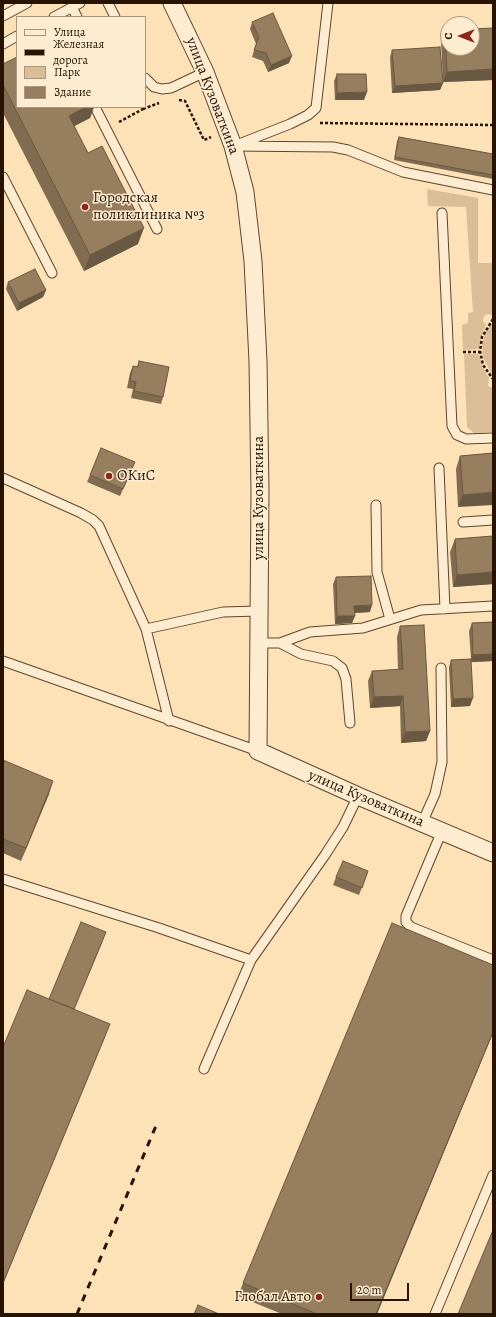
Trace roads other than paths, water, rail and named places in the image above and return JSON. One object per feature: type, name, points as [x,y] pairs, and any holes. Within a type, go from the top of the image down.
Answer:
[{"type":"street","name":"улица Кузоваткина","points":[[172,3],[205,72],[231,138],[245,192],[253,261],[258,361],[260,492],[257,644],[258,751],[358,796],[493,853]]},
{"type":"lane","points":[[3,16],[27,3]]},
{"type":"lane","points":[[56,16],[80,3]]},
{"type":"lane","points":[[108,3],[114,16]]},
{"type":"lane","points":[[231,138],[290,124],[312,113],[318,104],[328,3]]},
{"type":"lane","points":[[72,8],[76,16]]},
{"type":"lane","points":[[3,44],[16,37]]},
{"type":"lane","points":[[146,79],[154,87],[162,89],[171,88],[205,72]]},
{"type":"lane","points":[[96,108],[157,229]]},
{"type":"lane","points":[[231,138],[333,146],[348,150],[403,172],[493,190]]},
{"type":"lane","points":[[3,177],[52,273]]},
{"type":"lane","points":[[442,213],[452,426],[457,435],[466,439],[493,438]]},
{"type":"lane","points":[[439,468],[445,609]]},
{"type":"lane","points":[[3,478],[81,514],[93,520],[99,526],[146,629],[169,721]]},
{"type":"lane","points":[[376,505],[377,572],[390,619]]},
{"type":"lane","points":[[463,522],[493,520]]},
{"type":"lane","points":[[257,644],[280,643],[305,634],[352,630],[421,610],[493,606]]},
{"type":"lane","points":[[146,629],[223,612],[258,611]]},
{"type":"lane","points":[[280,643],[301,654],[333,662],[342,668],[346,679],[350,723]]},
{"type":"lane","points":[[3,661],[169,721],[258,751]]},
{"type":"lane","points":[[422,823],[435,794],[442,762],[441,668]]},
{"type":"lane","points":[[204,1069],[251,960],[328,850],[343,827],[358,796]]},
{"type":"lane","points":[[442,832],[406,916],[406,922],[411,927],[493,960]]},
{"type":"lane","points":[[3,879],[159,928],[251,960]]},
{"type":"lane","points":[[435,1314],[493,1175]]},
{"type":"railway","points":[[77,1314],[158,1121]]},
{"type":"place","name":"Городская поликлиника №3","points":[[85,207]]},
{"type":"place","name":"ОКиС","points":[[109,476]]},
{"type":"place","name":"Глобал Авто","points":[[319,1297]]}]
